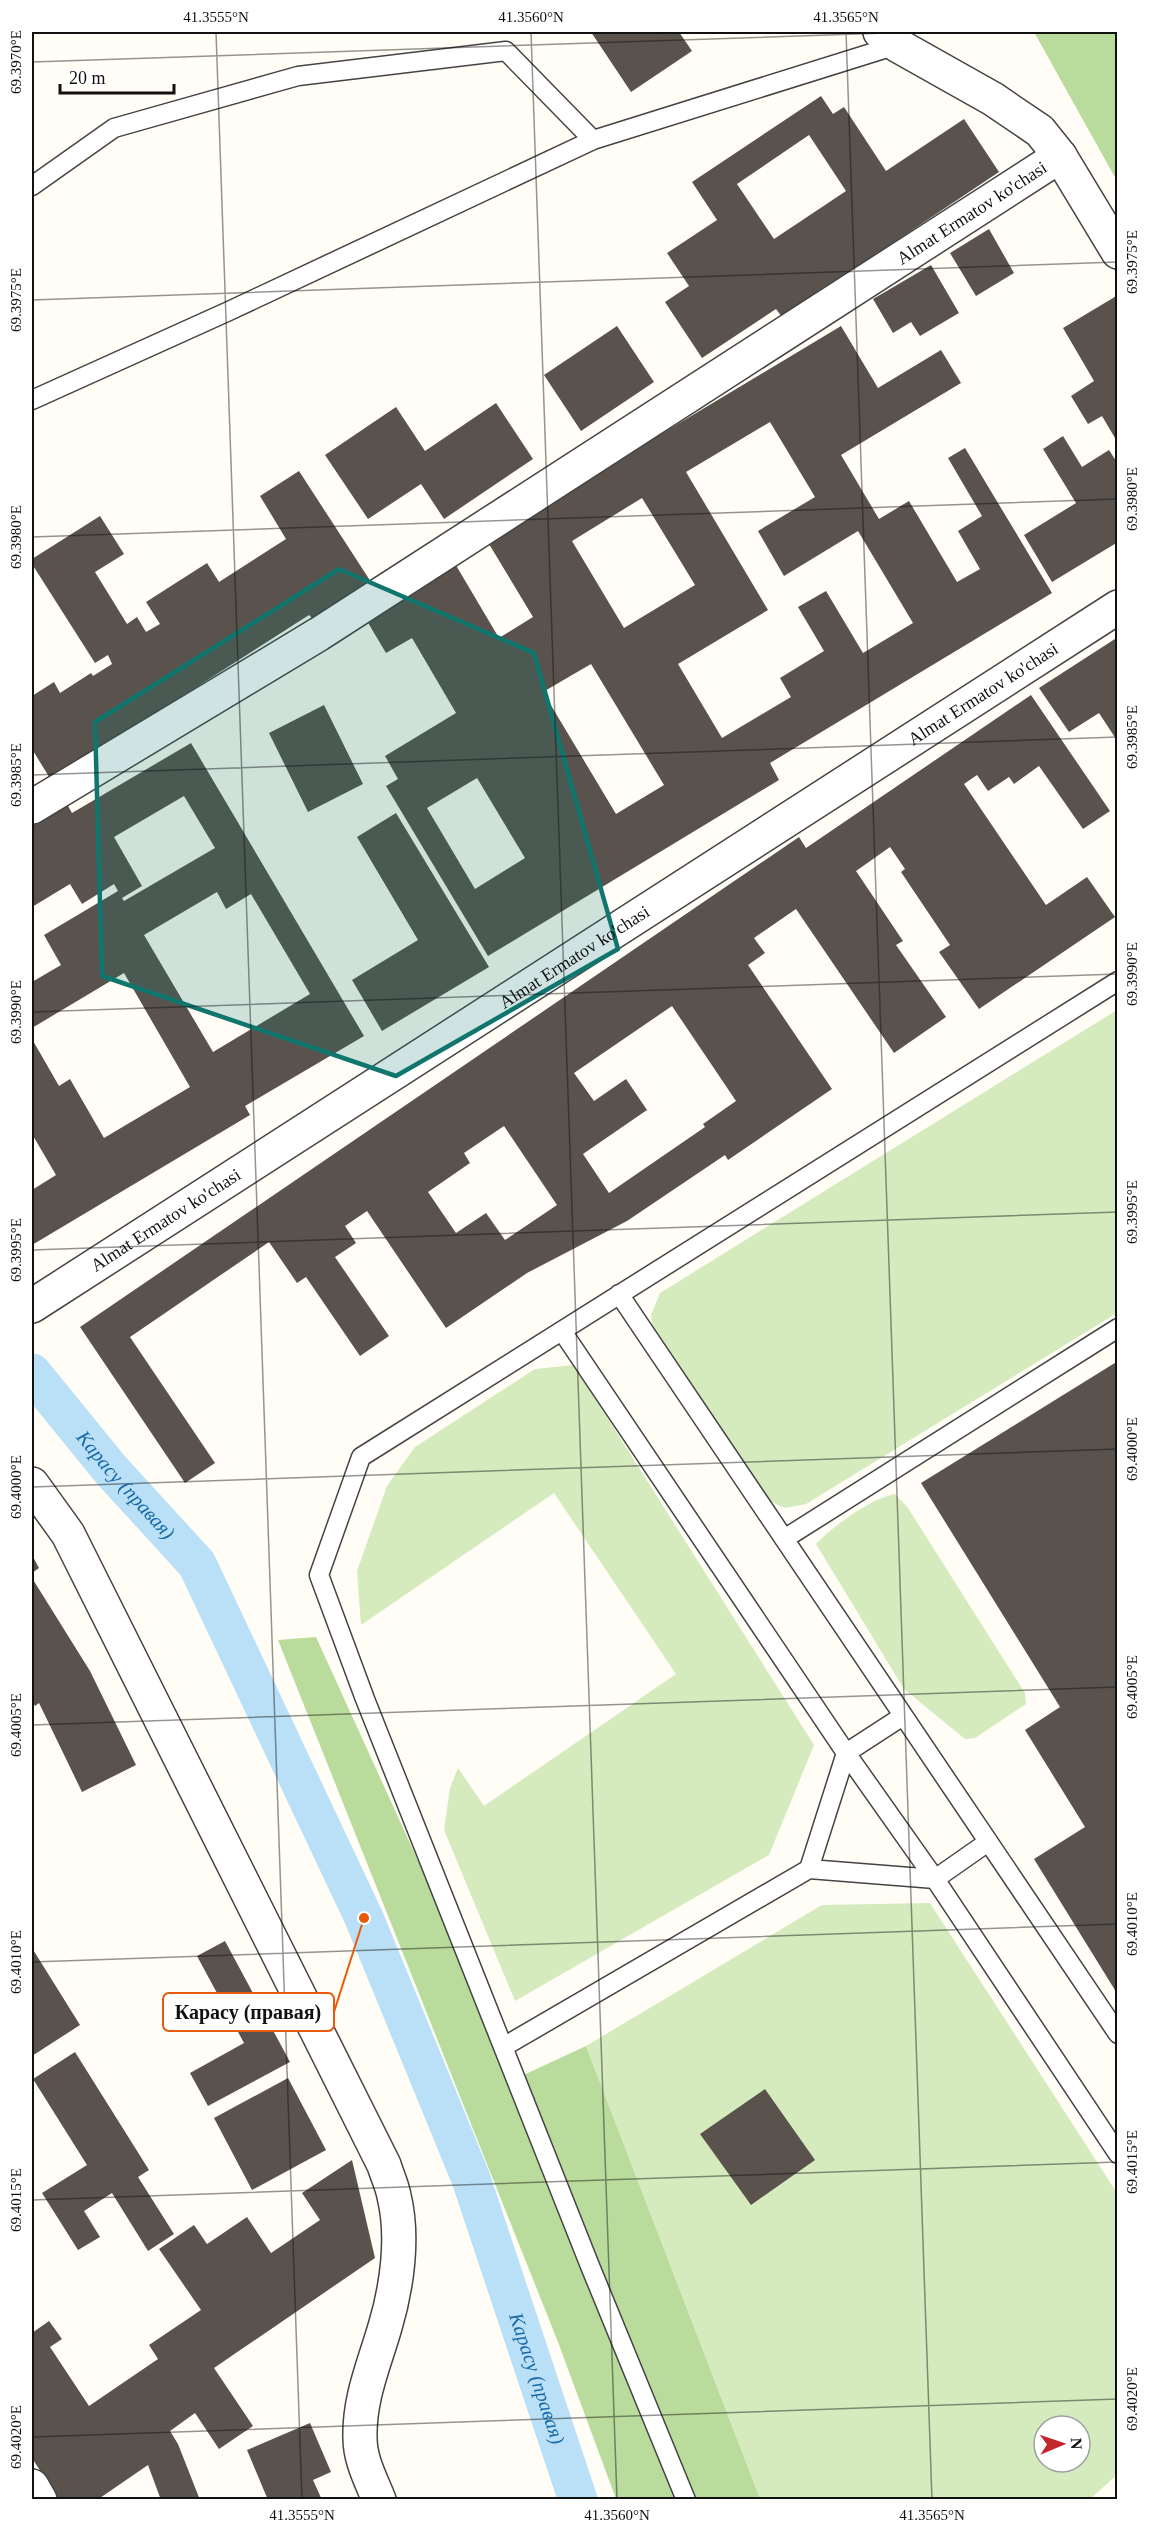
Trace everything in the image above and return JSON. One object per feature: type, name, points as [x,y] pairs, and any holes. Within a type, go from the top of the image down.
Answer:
[{"type":"street","points":[[889,38],[1017,114],[1040,131],[1060,156],[1118,252]]},
{"type":"street","name":"Almat Ermatov ko'chasi","points":[[32,807],[319,634],[1060,156]]},
{"type":"street","name":"Almat Ermatov ko'chasi","points":[[32,1306],[1118,608]]},
{"type":"street","points":[[32,1484],[68,1533],[384,2165],[391,2186],[398,2227],[396,2276],[385,2326],[369,2371],[361,2415],[365,2465],[379,2499]]},
{"type":"street","points":[[32,2486],[40,2499]]},
{"type":"lane","points":[[32,400],[229,311],[593,140],[889,38]]},
{"type":"lane","points":[[32,186],[114,128],[298,76],[506,51],[593,140]]},
{"type":"lane","points":[[686,2499],[590,2266],[505,2046],[365,1699],[320,1575],[361,1457],[1118,981]]},
{"type":"lane","points":[[619,1294],[1118,2034]]},
{"type":"lane","points":[[784,1539],[1118,1328]]},
{"type":"lane","points":[[562,1330],[1118,2154]]},
{"type":"lane","points":[[809,1869],[846,1753],[903,1716]]},
{"type":"lane","points":[[505,2046],[809,1869],[935,1880],[988,1842]]},
{"type":"highlighted area","points":[[339,569],[534,653],[618,949],[396,1076],[102,976],[95,722]]},
{"type":"green space","points":[[1034,32],[1117,32],[1117,181]]},
{"type":"green space","points":[[1117,1010],[1117,1313],[806,1504],[785,1508],[769,1501],[653,1332],[651,1315],[660,1293]]},
{"type":"green space","points":[[574,1365],[814,1745],[769,1855],[515,2001],[444,1830],[450,1788],[458,1768],[484,1806],[676,1674],[554,1493],[361,1625],[357,1571],[387,1486],[415,1447],[535,1369]]},
{"type":"green space","points":[[895,1494],[908,1508],[1025,1693],[1026,1704],[975,1738],[965,1739],[904,1689],[816,1544],[852,1514],[874,1501]]},
{"type":"green space","points":[[316,1637],[517,2078],[586,2046],[760,2499],[616,2499],[558,2342],[278,1640]]},
{"type":"green space","points":[[930,1903],[1117,2193],[1117,2475],[1090,2499],[760,2499],[586,2046],[822,1905]]},
{"type":"building","points":[[591,32],[679,32],[692,51],[631,92]]},
{"type":"building","points":[[821,96],[833,114],[844,107],[886,171],[964,119],[999,172],[782,317],[776,309],[702,358],[665,302],[689,286],[667,253],[717,220],[692,182]],"holes":[[[809,135],[846,191],[774,239],[737,184]]]},
{"type":"building","points":[[989,229],[1014,273],[976,296],[950,253]]},
{"type":"building","points":[[931,265],[959,313],[920,336],[911,322],[893,333],[873,299]]},
{"type":"building","points":[[1118,295],[1118,437],[1115,438],[1102,416],[1088,424],[1071,396],[1094,381],[1063,328]]},
{"type":"building","points":[[617,326],[654,382],[581,431],[544,375]]},
{"type":"building","points":[[841,326],[878,388],[941,350],[961,383],[841,455],[879,519],[909,501],[957,582],[980,569],[958,531],[982,516],[948,458],[965,448],[1052,593],[770,763],[779,780],[488,956],[386,786],[398,779],[385,756],[456,713],[412,638],[386,653],[364,616],[454,562],[499,638],[533,617],[486,539]],"holes":[[[770,422],[815,497],[758,531],[784,576],[858,531],[913,623],[863,653],[826,591],[798,607],[824,651],[780,678],[791,697],[722,738],[678,664],[768,610],[686,472]],[[642,498],[695,585],[624,628],[572,541]],[[591,664],[664,785],[616,814],[543,692]],[[477,778],[525,858],[475,889],[427,808]]]},
{"type":"building","points":[[496,403],[533,459],[444,519],[421,484],[368,519],[325,455],[396,407],[425,451]]},
{"type":"building","points":[[1063,436],[1082,467],[1109,450],[1118,464],[1118,542],[1052,582],[1024,535],[1076,503],[1043,449]]},
{"type":"building","points":[[299,471],[371,582],[313,619],[309,615],[51,780],[32,749],[32,696],[54,682],[60,693],[91,673],[93,676],[112,664],[108,655],[95,663],[32,564],[32,559],[100,516],[124,554],[95,572],[127,624],[137,617],[146,632],[160,624],[146,602],[207,563],[219,582],[286,539],[260,496]]},
{"type":"building","points":[[1118,637],[1118,742],[1099,713],[1069,732],[1039,688]]},
{"type":"building","points":[[1031,695],[1110,811],[1083,829],[1039,766],[1014,784],[1009,777],[988,791],[977,775],[964,784],[1046,905],[1087,877],[1115,917],[979,1009],[939,952],[950,945],[901,872],[905,869],[890,847],[856,871],[903,941],[896,945],[946,1017],[894,1053],[796,909],[754,938],[765,953],[748,965],[832,1089],[728,1160],[725,1155],[627,1221],[527,1273],[446,1328],[367,1211],[345,1226],[356,1243],[335,1257],[389,1336],[360,1356],[306,1277],[297,1283],[269,1242],[130,1337],[215,1463],[185,1483],[80,1327],[799,837],[806,848]],"holes":[[[672,1006],[736,1101],[703,1124],[705,1127],[609,1193],[583,1154],[647,1110],[626,1079],[594,1101],[574,1073]],[[504,1126],[557,1205],[505,1240],[486,1213],[456,1233],[428,1192],[470,1163],[464,1153]]]},
{"type":"building","points":[[324,705],[363,784],[308,812],[269,733]]},
{"type":"building","points":[[191,743],[364,1036],[245,1106],[250,1115],[32,1245],[32,1190],[56,1175],[32,1134],[32,1039],[59,1086],[70,1079],[104,1138],[190,1087],[124,973],[32,1028],[32,982],[61,965],[44,935],[118,891],[114,884],[82,904],[70,884],[32,907],[32,825],[67,804],[72,813]],"holes":[[[184,796],[215,848],[124,901],[122,898],[142,886],[114,837]],[[217,892],[226,909],[251,894],[310,994],[213,1052],[144,935]]]},
{"type":"building","points":[[396,813],[489,967],[382,1031],[352,980],[418,940],[357,837]]},
{"type":"building","points":[[1118,1361],[1118,1995],[1034,1859],[1085,1827],[1025,1730],[1060,1707],[921,1483]]},
{"type":"building","points":[[32,1555],[39,1568],[32,1573]]},
{"type":"building","points":[[32,1578],[90,1671],[136,1765],[82,1792],[39,1703],[35,1706],[32,1701]]},
{"type":"building","points":[[225,1941],[290,2062],[208,2106],[190,2073],[244,2043],[197,1956]]},
{"type":"building","points":[[32,1948],[80,2025],[32,2056]]},
{"type":"building","points":[[75,2052],[149,2170],[138,2177],[174,2234],[148,2251],[112,2193],[84,2211],[100,2237],[78,2250],[42,2193],[87,2165],[33,2079]]},
{"type":"building","points":[[288,2078],[326,2150],[252,2190],[214,2118]]},
{"type":"building","points":[[765,2089],[815,2160],[751,2205],[700,2134]]},
{"type":"building","points":[[352,2160],[375,2258],[214,2368],[253,2426],[219,2449],[195,2413],[170,2431],[178,2444],[200,2500],[161,2500],[148,2465],[97,2500],[59,2500],[32,2458],[32,2333],[49,2321],[62,2339],[50,2347],[89,2406],[158,2359],[149,2345],[201,2310],[159,2249],[194,2225],[207,2244],[247,2217],[271,2253],[320,2220],[302,2193]]},
{"type":"building","points":[[310,2423],[331,2472],[313,2480],[322,2500],[268,2500],[247,2450]]},
{"type":"waterway","name":"Карасу (правая)","points":[[32,1373],[111,1470],[197,1564],[364,1918],[471,2179],[578,2500]]},
{"type":"place","name":"Карасу (правая)","points":[[364,1918]]}]
